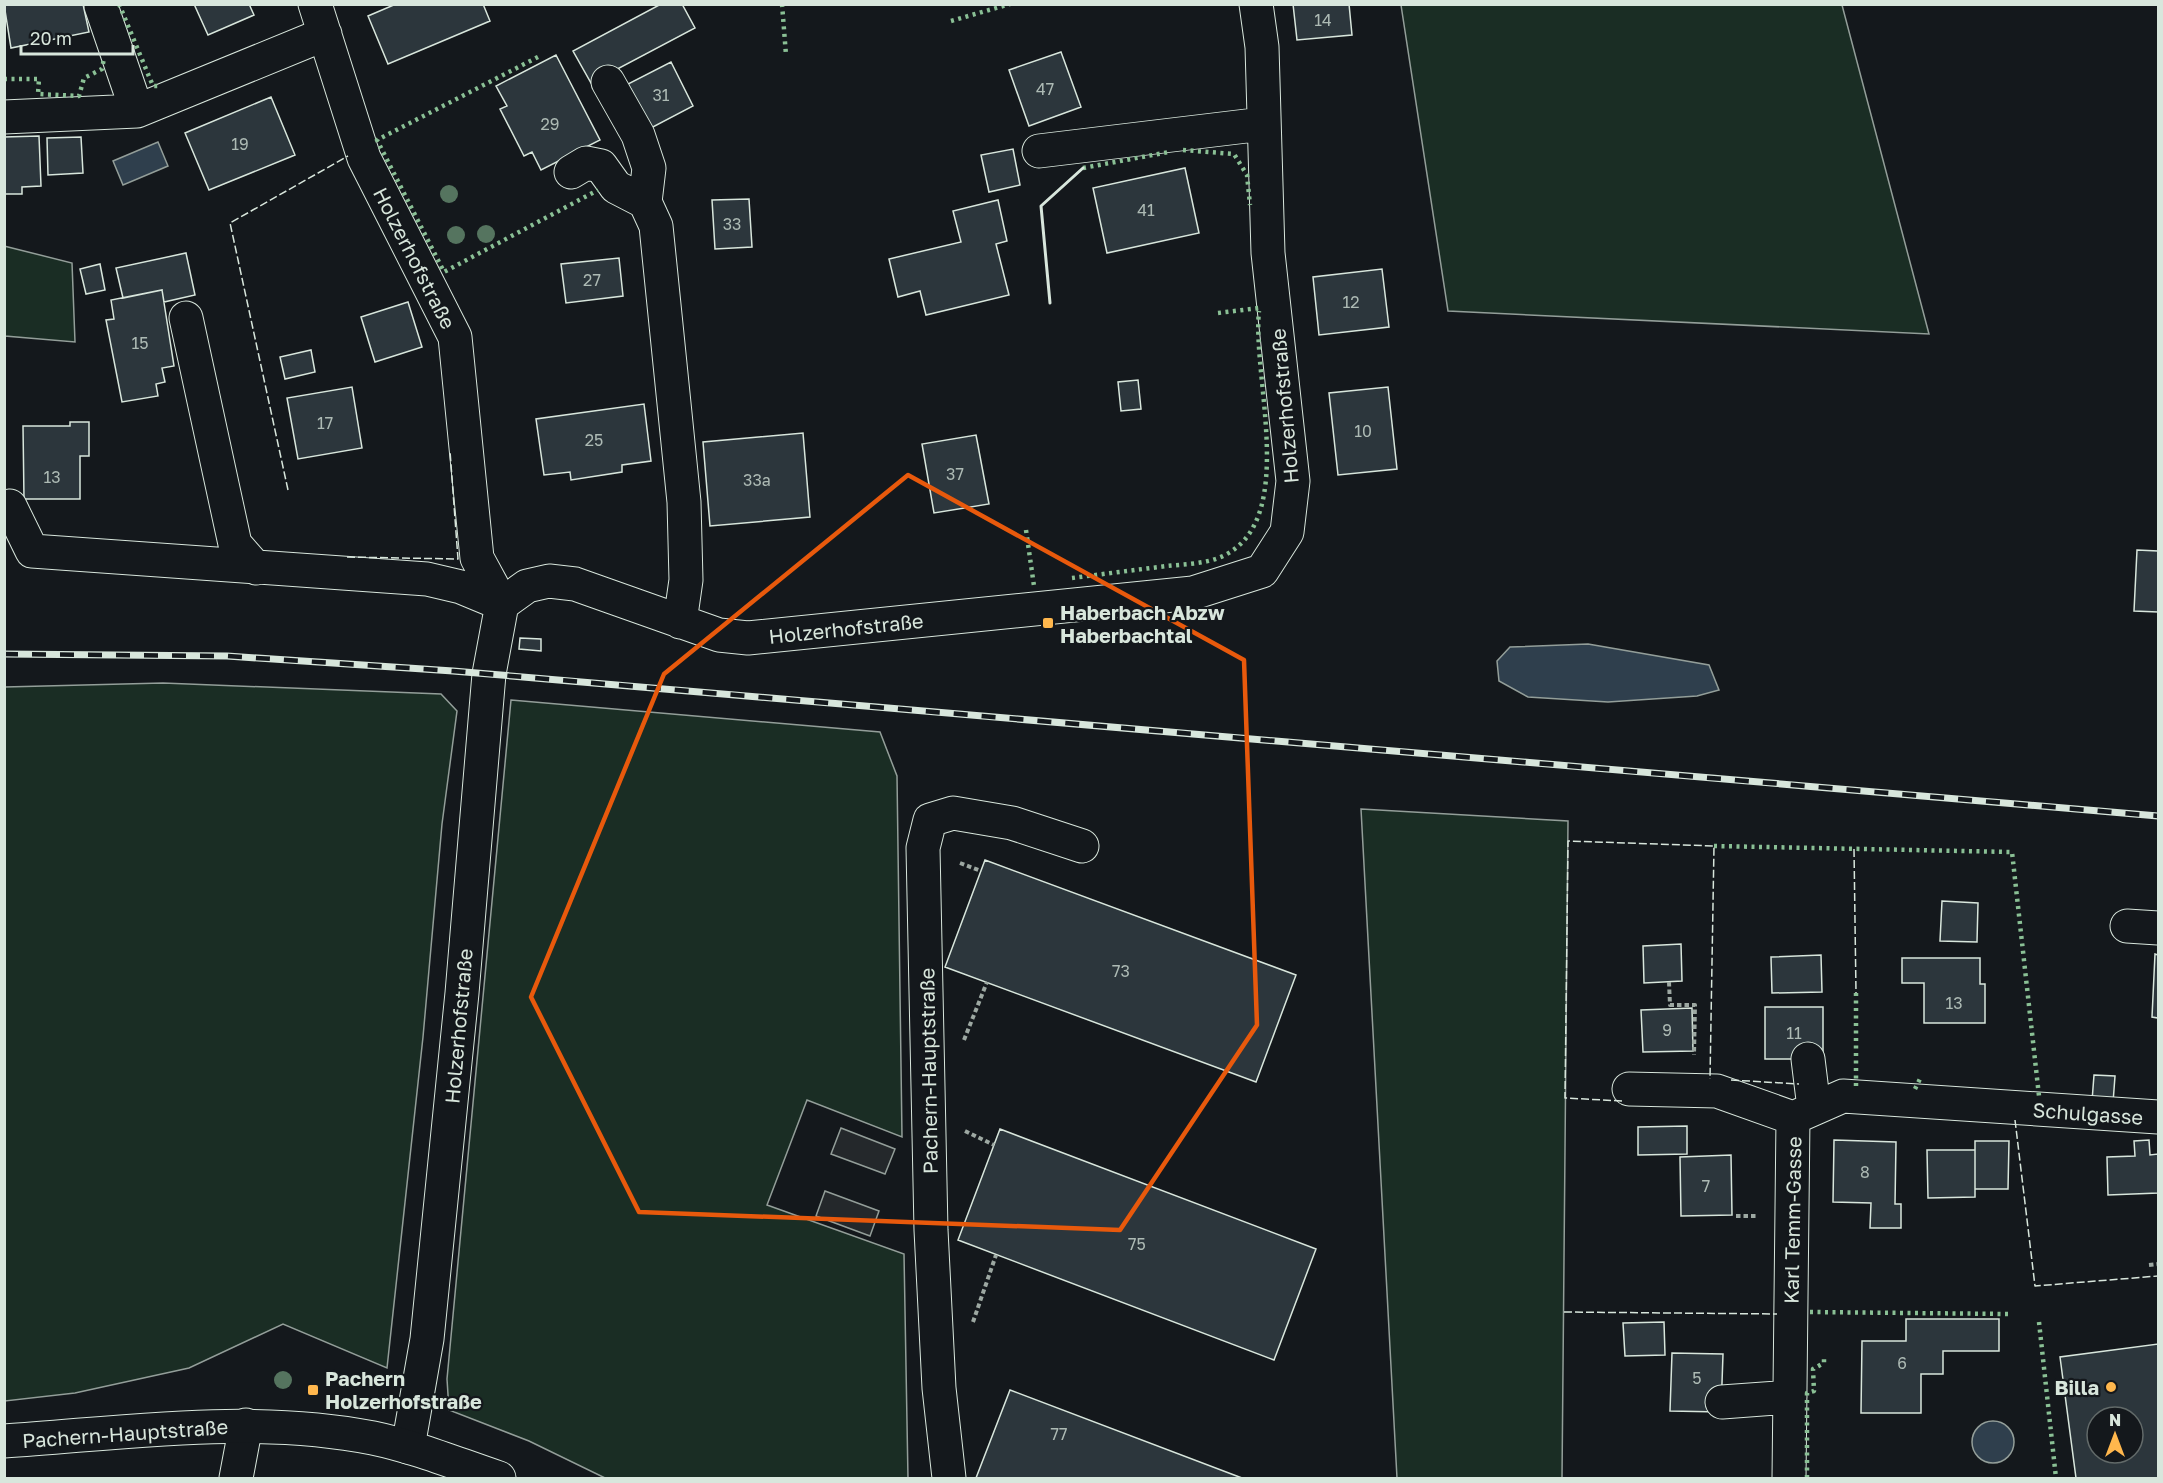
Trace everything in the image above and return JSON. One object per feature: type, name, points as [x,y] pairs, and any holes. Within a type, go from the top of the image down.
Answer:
[{"type":"street","name":"Holzerhofstraße","points":[[502,604],[527,586],[549,581],[575,584],[719,635],[748,638],[1193,593],[1262,572],[1287,532],[1293,481],[1268,253],[1262,47],[1256,4]]},
{"type":"street","points":[[101,6],[137,111]]},
{"type":"street","name":"Holzerhofstraße","points":[[320,19],[364,158],[455,337],[477,558],[502,604],[489,674],[461,1003],[427,1339],[408,1447]]},
{"type":"street","points":[[4,117],[137,111],[320,19]]},
{"type":"street","points":[[608,82],[638,135],[649,168],[645,202],[656,226],[684,502],[686,580],[680,622]]},
{"type":"street","points":[[1039,152],[1263,124]]},
{"type":"street","points":[[571,172],[586,163],[601,166],[616,187],[645,202]]},
{"type":"street","points":[[186,318],[235,544],[256,568]]},
{"type":"street","points":[[10,506],[32,551],[427,579],[461,586],[502,604]]},
{"type":"street","name":"Pachern-Hauptstraße","points":[[949,1479],[939,1388],[932,1241],[923,848],[930,820],[952,813],[1012,823],[1082,846]]},
{"type":"street","name":"Karl Temm-Gasse","points":[[1789,1479],[1790,1396],[1808,1059]]},
{"type":"street","points":[[1629,1089],[1717,1091],[1804,1113]]},
{"type":"street","name":"Schulgasse","points":[[1804,1113],[1843,1096],[2158,1117]]},
{"type":"street","points":[[1722,1402],[1790,1396]]},
{"type":"street","name":"Pachern-Hauptstraße","points":[[236,1479],[246,1425]]},
{"type":"street","name":"Pachern-Hauptstraße","points":[[4,1441],[246,1425],[372,1438],[408,1447],[499,1479]]},
{"type":"path","points":[[1669,982],[1670,1005],[1695,1005],[1693,1080],[1717,1091]]},
{"type":"path","points":[[2149,1265],[2158,1264]]},
{"type":"highlighted area","points":[[908,475],[1244,660],[1257,1025],[1120,1230],[639,1212],[531,997],[664,674]]},
{"type":"green space","points":[[1401,5],[1842,5],[1929,334],[1448,311]]},
{"type":"green space","points":[[4,246],[72,263],[75,342],[5,336]]},
{"type":"green space","points":[[163,683],[441,694],[457,711],[442,824],[423,1037],[387,1368],[283,1324],[189,1368],[75,1393],[5,1401],[5,687]]},
{"type":"green space","points":[[511,700],[880,732],[897,776],[902,1137],[807,1100],[767,1205],[904,1254],[908,1478],[605,1478],[529,1441],[449,1410],[447,1379]]},
{"type":"green space","points":[[1361,809],[1568,821],[1562,1478],[1397,1478]]},
{"type":"shaded area","points":[[841,1128],[895,1149],[885,1174],[831,1154]]},
{"type":"shaded area","points":[[825,1191],[879,1211],[870,1236],[816,1216]]},
{"type":"water","points":[[158,142],[168,166],[123,185],[113,161]]},
{"type":"water","points":[[1588,644],[1709,665],[1719,690],[1697,696],[1608,702],[1528,697],[1499,681],[1497,661],[1510,647]]},
{"type":"water","points":[[1993,1421],[2008,1427],[2014,1442],[2008,1457],[1993,1463],[1978,1457],[1972,1442],[1978,1427]]},
{"type":"building","points":[[4,4],[83,4],[89,32],[11,48]]},
{"type":"building","points":[[194,4],[249,4],[254,15],[208,35]]},
{"type":"building","points":[[396,4],[483,4],[490,21],[388,64],[368,16]]},
{"type":"building","points":[[661,4],[682,4],[695,28],[591,83],[573,51]]},
{"type":"building","points":[[1293,4],[1349,4],[1352,35],[1297,40]]},
{"type":"building","points":[[1061,52],[1081,107],[1029,126],[1009,70]]},
{"type":"building","points":[[556,55],[600,140],[541,170],[532,152],[524,156],[500,109],[507,106],[496,86]]},
{"type":"building","points":[[671,62],[693,106],[651,128],[628,84]]},
{"type":"building","points":[[271,97],[295,155],[209,190],[185,133]]},
{"type":"building","points":[[39,136],[41,186],[22,187],[22,194],[4,194],[4,137]]},
{"type":"building","points":[[81,137],[83,173],[48,175],[47,138]]},
{"type":"building","points":[[1013,149],[1020,185],[989,192],[981,155]]},
{"type":"building","points":[[1185,168],[1199,233],[1107,253],[1093,188]]},
{"type":"building","points":[[749,199],[752,247],[715,249],[712,200]]},
{"type":"building","points":[[998,200],[1007,241],[996,244],[1009,295],[926,315],[920,291],[898,297],[889,259],[961,242],[953,211]]},
{"type":"building","points":[[186,253],[195,295],[164,302],[162,290],[123,298],[116,268]]},
{"type":"building","points":[[619,258],[623,296],[566,303],[561,264]]},
{"type":"building","points":[[100,264],[105,290],[86,294],[80,269]]},
{"type":"building","points":[[1382,269],[1389,327],[1319,335],[1313,277]]},
{"type":"building","points":[[162,290],[174,366],[162,368],[165,382],[156,384],[158,396],[122,402],[106,320],[114,319],[111,300]]},
{"type":"building","points":[[408,302],[422,347],[375,362],[361,317]]},
{"type":"building","points":[[311,350],[315,372],[285,379],[280,357]]},
{"type":"building","points":[[1138,380],[1141,409],[1121,411],[1118,382]]},
{"type":"building","points":[[352,387],[362,448],[298,459],[287,398]]},
{"type":"building","points":[[1388,387],[1397,469],[1338,475],[1329,393]]},
{"type":"building","points":[[644,404],[651,461],[622,465],[622,472],[571,480],[570,472],[544,475],[536,419]]},
{"type":"building","points":[[70,422],[89,422],[89,456],[80,456],[80,499],[24,499],[23,426],[70,426]]},
{"type":"building","points":[[803,433],[810,517],[710,526],[703,442]]},
{"type":"building","points":[[976,435],[989,504],[934,513],[922,444]]},
{"type":"building","points":[[2137,550],[2158,551],[2158,612],[2134,611]]},
{"type":"building","points":[[520,638],[541,639],[541,651],[519,649]]},
{"type":"building","points":[[985,860],[1296,975],[1256,1082],[945,967]]},
{"type":"building","points":[[1942,901],[1978,903],[1977,942],[1940,941]]},
{"type":"building","points":[[1681,944],[1682,981],[1644,983],[1643,946]]},
{"type":"building","points":[[2155,954],[2158,955],[2158,1018],[2152,1017]]},
{"type":"building","points":[[1821,955],[1822,992],[1772,993],[1771,957]]},
{"type":"building","points":[[1902,958],[1980,958],[1980,984],[1985,984],[1985,1023],[1924,1023],[1924,983],[1902,983]]},
{"type":"building","points":[[1765,1007],[1823,1007],[1823,1059],[1765,1059]]},
{"type":"building","points":[[1692,1008],[1693,1051],[1643,1052],[1641,1010]]},
{"type":"building","points":[[2094,1075],[2115,1076],[2113,1103],[2092,1101]]},
{"type":"building","points":[[1687,1126],[1687,1154],[1638,1155],[1638,1127]]},
{"type":"building","points":[[1000,1129],[1316,1249],[1274,1360],[958,1240]]},
{"type":"building","points":[[1834,1140],[1896,1142],[1895,1204],[1901,1204],[1901,1228],[1870,1228],[1871,1203],[1833,1202]]},
{"type":"building","points":[[2149,1140],[2150,1155],[2158,1154],[2158,1193],[2108,1195],[2107,1157],[2135,1156],[2134,1141]]},
{"type":"building","points":[[1975,1141],[2009,1141],[2008,1189],[1975,1189]]},
{"type":"building","points":[[1927,1150],[1975,1150],[1975,1197],[1928,1198]]},
{"type":"building","points":[[1731,1155],[1732,1215],[1681,1216],[1680,1157]]},
{"type":"building","points":[[1906,1319],[1999,1319],[1999,1351],[1943,1351],[1943,1374],[1921,1374],[1921,1413],[1861,1413],[1862,1341],[1906,1341]]},
{"type":"building","points":[[1664,1322],[1665,1355],[1625,1356],[1623,1323]]},
{"type":"building","name":"Billa","points":[[2158,1344],[2158,1478],[2076,1478],[2060,1357]]},
{"type":"building","points":[[1672,1353],[1723,1354],[1721,1412],[1670,1411]]},
{"type":"building","points":[[1010,1390],[1242,1478],[976,1478]]},
{"type":"railway","points":[[4,654],[227,656],[453,671],[2158,816]]},
{"type":"hedge","points":[[119,4],[153,86],[161,86]]},
{"type":"hedge","points":[[782,4],[786,55]]},
{"type":"hedge","points":[[951,21],[1010,4]]},
{"type":"hedge","points":[[538,57],[377,140],[444,272],[598,190]]},
{"type":"hedge","points":[[4,79],[39,79],[38,94],[79,96],[84,78],[102,69],[104,58]]},
{"type":"hedge","points":[[1183,150],[1234,154],[1247,175],[1250,205]]},
{"type":"hedge","points":[[1083,168],[1169,152]]},
{"type":"hedge","points":[[1218,313],[1259,308],[1259,306]]},
{"type":"hedge","points":[[1072,578],[1211,560],[1225,555],[1247,537],[1260,511],[1266,479],[1267,444],[1259,311]]},
{"type":"hedge","points":[[1026,530],[1034,586]]},
{"type":"hedge","points":[[1714,846],[2012,852],[2039,1096]]},
{"type":"hedge","points":[[1856,993],[1856,1086]]},
{"type":"hedge","points":[[1915,1089],[1920,1079]]},
{"type":"hedge","points":[[1810,1312],[2009,1314]]},
{"type":"hedge","points":[[2039,1322],[2056,1478]]},
{"type":"hedge","points":[[1807,1478],[1807,1393],[1814,1391],[1813,1369],[1824,1363],[1824,1355]]},
{"type":"fence","points":[[288,490],[230,223],[348,156]]},
{"type":"fence","points":[[347,557],[458,559],[450,451]]},
{"type":"fence","points":[[1622,1101],[1565,1098],[1568,841],[1714,846],[1710,1079]]},
{"type":"fence","points":[[1854,849],[1856,993]]},
{"type":"fence","points":[[1731,1080],[1799,1084]]},
{"type":"fence","points":[[2015,1120],[2035,1286],[2158,1276]]},
{"type":"fence","points":[[1564,1312],[1777,1314]]},
{"type":"wall","points":[[1050,303],[1041,206],[1083,168]]},
{"type":"place","name":"Haberbach Abzw Haberbachtal","points":[[1048,623]]},
{"type":"place","name":"Billa","points":[[2111,1387]]},
{"type":"place","name":"Pachern Holzerhofstraße","points":[[313,1390]]}]
